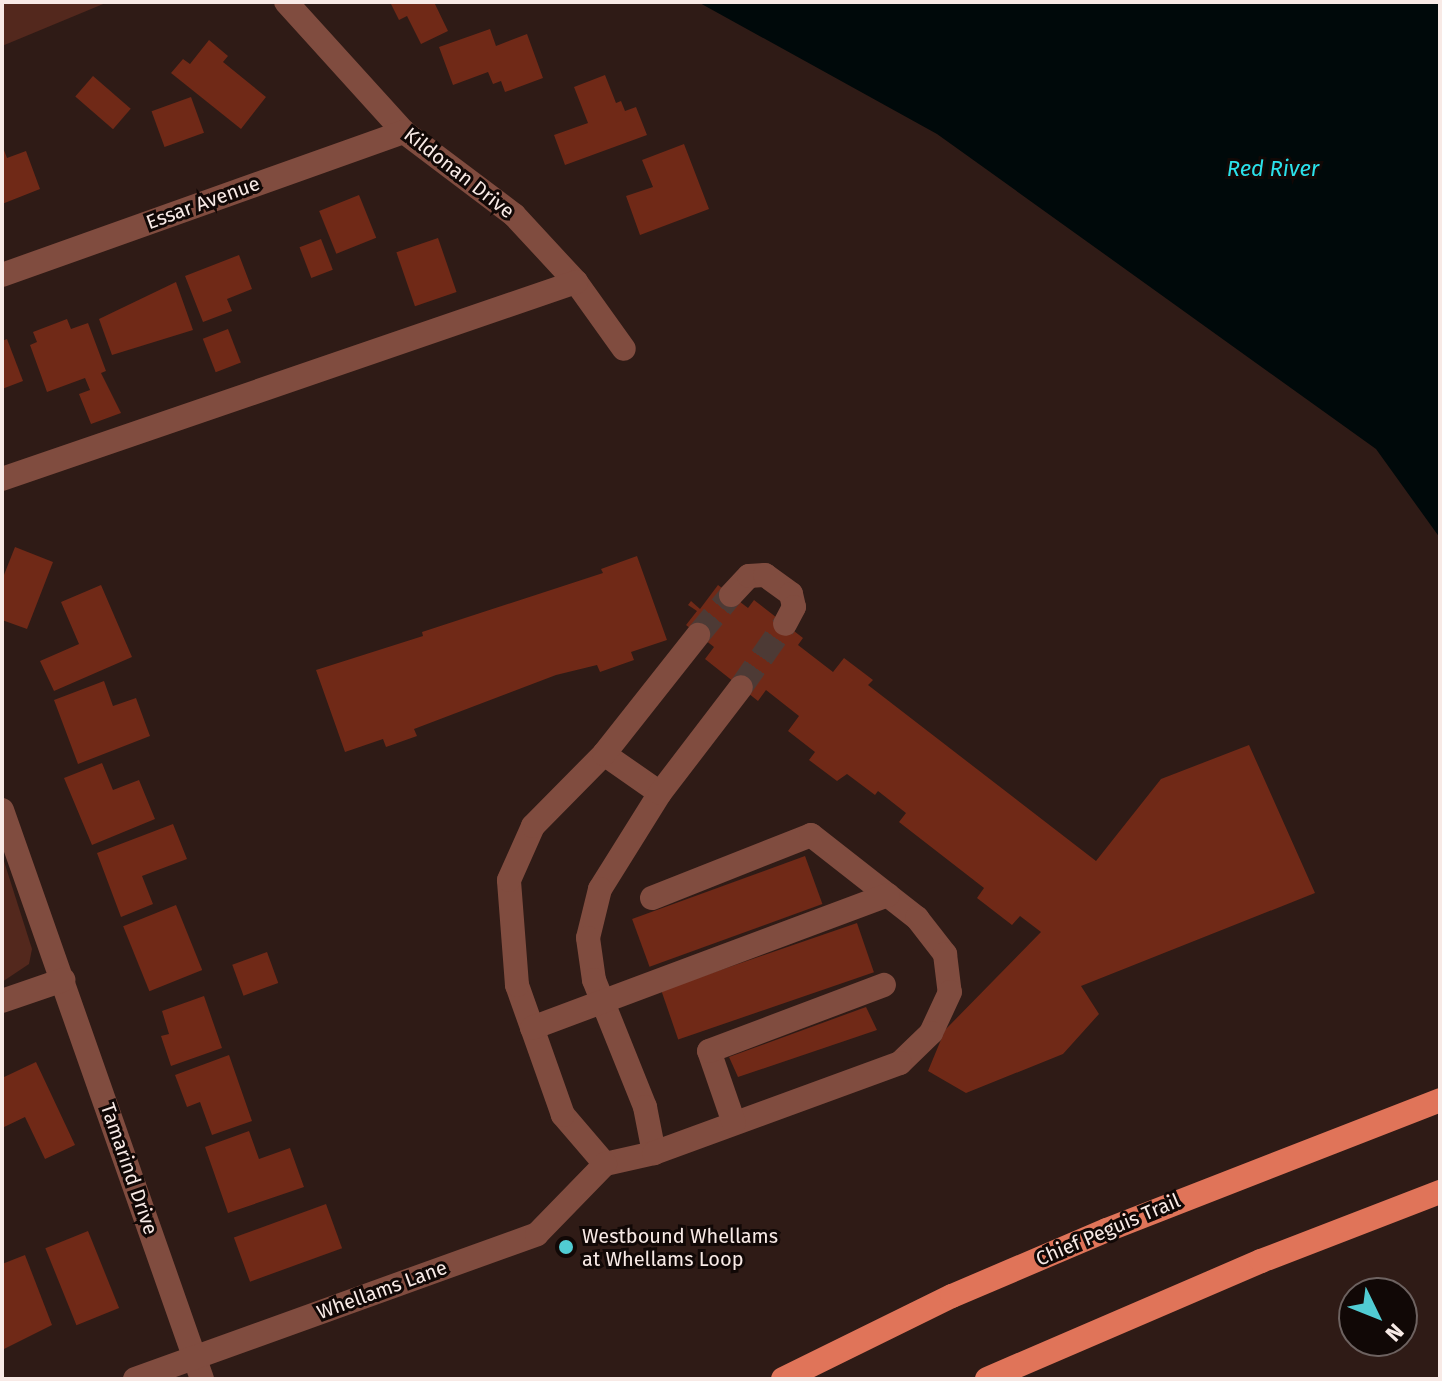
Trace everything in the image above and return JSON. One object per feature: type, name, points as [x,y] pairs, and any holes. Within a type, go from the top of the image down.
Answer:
[{"type":"main road","name":"Chief Peguis Trail","points":[[783,1379],[952,1296],[1440,1100]]},
{"type":"main road","points":[[987,1379],[1440,1192]]},
{"type":"street","name":"Kildonan Drive","points":[[286,2],[404,132],[514,215],[576,282],[624,349]]},
{"type":"street","name":"Essar Avenue","points":[[2,275],[404,132]]},
{"type":"street","points":[[2,479],[576,282]]},
{"type":"street","points":[[731,595],[749,576],[765,575],[791,594],[794,607],[785,624]]},
{"type":"street","points":[[652,898],[811,835],[917,918],[945,954],[950,992],[931,1033],[900,1063],[654,1153],[605,1164],[563,1115],[517,985],[509,880],[533,826],[604,754],[698,635]]},
{"type":"street","points":[[654,1153],[645,1107],[603,1002],[588,938],[600,889],[660,793],[741,687]]},
{"type":"street","points":[[604,754],[660,793]]},
{"type":"street","name":"Tamarind Drive","points":[[2,810],[198,1368]]},
{"type":"street","points":[[532,1028],[888,895]]},
{"type":"street","points":[[2,1001],[63,980]]},
{"type":"street","points":[[734,1123],[709,1051],[884,985]]},
{"type":"street","name":"Whellams Lane","points":[[135,1379],[198,1368],[537,1234],[605,1164]]},
{"type":"shaded area","points":[[2,2],[108,2],[2,46]]},
{"type":"shaded area","points":[[2,855],[32,949],[29,964],[2,982]]},
{"type":"water","name":"Red River","points":[[698,2],[1440,2],[1440,538],[1376,449],[937,134]]},
{"type":"building","points":[[390,2],[434,2],[448,31],[421,44],[407,16],[399,20]]},
{"type":"building","points":[[490,29],[496,46],[527,34],[543,78],[505,92],[501,81],[493,84],[488,72],[453,85],[439,47]]},
{"type":"building","points":[[209,40],[228,56],[223,62],[266,97],[241,129],[171,73],[183,59],[190,64]]},
{"type":"building","points":[[605,75],[616,103],[621,101],[625,111],[636,107],[647,135],[565,165],[554,135],[588,123],[574,87]]},
{"type":"building","points":[[93,76],[131,109],[113,129],[75,96]]},
{"type":"building","points":[[191,97],[204,133],[165,147],[152,111]]},
{"type":"building","points":[[684,144],[709,209],[640,235],[626,196],[653,187],[642,160]]},
{"type":"building","points":[[2,145],[7,158],[26,151],[40,189],[2,204]]},
{"type":"building","points":[[359,195],[376,238],[336,254],[319,211]]},
{"type":"building","points":[[438,238],[457,292],[415,306],[396,252]]},
{"type":"building","points":[[321,239],[333,270],[311,278],[300,247]]},
{"type":"building","points":[[239,255],[252,289],[227,299],[232,311],[203,322],[185,276]]},
{"type":"building","points":[[176,282],[193,330],[112,355],[99,319]]},
{"type":"building","points":[[67,319],[71,329],[88,323],[106,371],[101,373],[121,413],[91,424],[79,394],[90,390],[85,378],[47,392],[30,345],[37,342],[33,332]]},
{"type":"building","points":[[228,329],[241,363],[216,372],[203,339]]},
{"type":"building","points":[[7,339],[23,381],[2,389],[2,341]]},
{"type":"building","points":[[15,547],[53,562],[27,629],[2,620],[2,580]]},
{"type":"building","points":[[637,556],[667,640],[631,652],[634,660],[600,672],[597,665],[556,675],[414,729],[417,736],[386,747],[383,739],[345,752],[316,670],[603,573],[601,569]]},
{"type":"building","points":[[101,585],[132,657],[54,691],[40,661],[79,644],[61,602]]},
{"type":"building","points":[[718,585],[748,608],[754,600],[803,638],[798,645],[833,672],[844,658],[873,680],[868,685],[1096,861],[1161,779],[1249,745],[1315,893],[1081,986],[1099,1014],[1063,1054],[966,1093],[928,1071],[945,1030],[1041,932],[1020,916],[1012,925],[977,898],[984,888],[899,822],[906,813],[878,791],[875,795],[847,774],[837,781],[809,760],[815,752],[788,731],[799,716],[766,690],[758,701],[705,659],[714,647],[686,625],[697,611],[688,605],[691,601],[700,609]]},
{"type":"building","points":[[104,681],[113,706],[136,698],[150,736],[78,764],[54,700]]},
{"type":"building","points":[[102,763],[113,790],[139,780],[155,819],[92,845],[64,778]]},
{"type":"building","points":[[173,824],[187,859],[142,876],[153,904],[121,917],[97,853]]},
{"type":"building","points":[[805,856],[822,904],[650,967],[632,919]]},
{"type":"building","points":[[176,905],[202,970],[149,991],[123,926]]},
{"type":"building","points":[[857,923],[874,972],[678,1040],[661,990]]},
{"type":"building","points":[[267,952],[278,983],[244,996],[232,965]]},
{"type":"building","points":[[204,996],[222,1048],[171,1066],[161,1036],[169,1034],[162,1011]]},
{"type":"building","points":[[866,1007],[877,1030],[738,1077],[729,1057]]},
{"type":"building","points":[[229,1055],[252,1121],[212,1135],[200,1102],[187,1107],[175,1075]]},
{"type":"building","points":[[36,1062],[75,1145],[45,1159],[25,1117],[2,1128],[2,1078]]},
{"type":"building","points":[[249,1131],[259,1159],[290,1148],[304,1187],[228,1213],[205,1147]]},
{"type":"building","points":[[326,1204],[342,1248],[250,1282],[234,1238]]},
{"type":"building","points":[[88,1231],[119,1308],[76,1325],[45,1248]]},
{"type":"building","points":[[25,1255],[52,1325],[2,1350],[2,1264]]},
{"type":"tunnel","points":[[698,635],[731,595]]},
{"type":"tunnel","points":[[741,687],[785,624]]},
{"type":"place","name":"Westbound Whellams at Whellams Loop","points":[[566,1247]]}]
